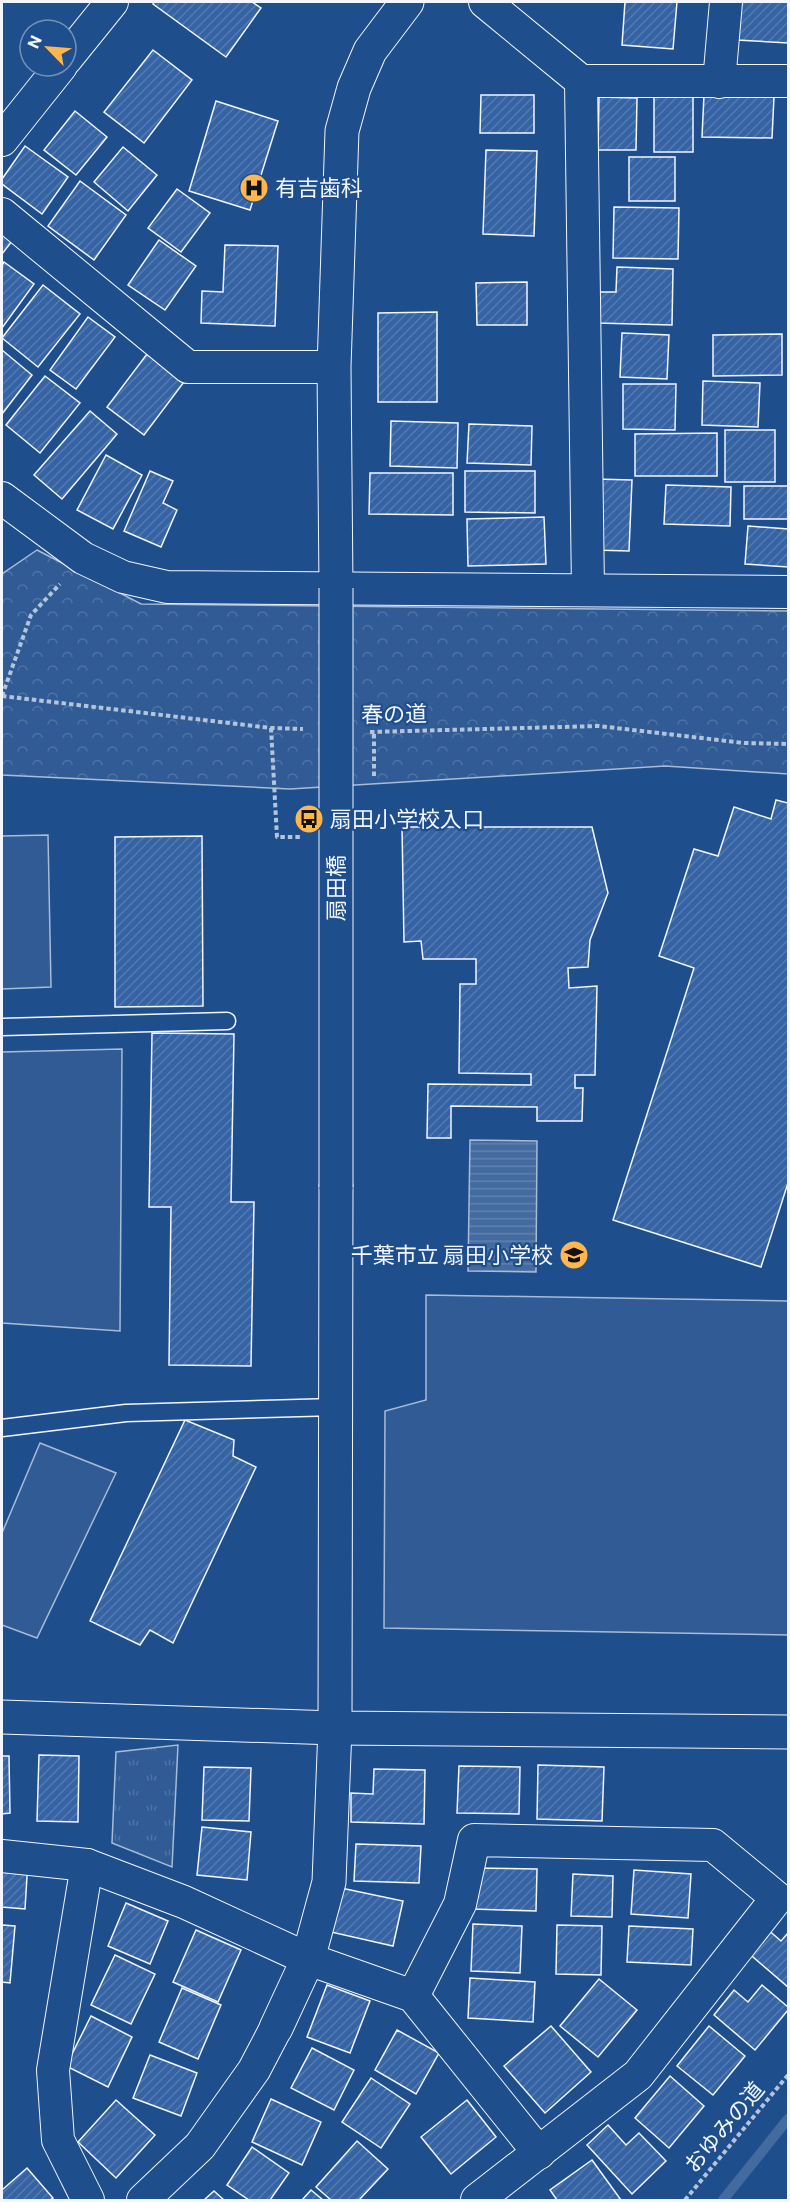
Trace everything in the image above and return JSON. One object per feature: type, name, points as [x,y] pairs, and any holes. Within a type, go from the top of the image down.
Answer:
[{"type":"street","points":[[78,44],[112,2]]},
{"type":"street","name":"扇田橋","points":[[276,2028],[308,1959],[329,1882],[335,1728],[336,588],[333,367],[342,131],[354,88],[370,51],[407,2]]},
{"type":"street","points":[[485,2],[581,81],[789,81]]},
{"type":"street","points":[[719,82],[726,2]]},
{"type":"street","points":[[2,140],[51,78]]},
{"type":"street","points":[[581,81],[588,590]]},
{"type":"street","points":[[2,214],[188,366],[333,367]]},
{"type":"street","points":[[2,498],[83,558],[123,577],[167,587],[789,592]]},
{"type":"street","points":[[2,1717],[335,1728],[789,1732]]},
{"type":"street","points":[[413,1996],[460,1904],[474,1840],[713,1845],[777,1898],[638,2075],[477,2200]]},
{"type":"street","points":[[2,1856],[87,1865],[184,1902],[308,1959],[413,1996],[539,2153]]},
{"type":"street","points":[[87,1865],[53,2070],[58,2140],[88,2200]]},
{"type":"street","points":[[142,2200],[200,2146],[254,2070],[276,2028]]},
{"type":"lane","points":[[2,1027],[227,1021]]},
{"type":"lane","points":[[2,1428],[126,1413],[335,1407]]},
{"type":"path","points":[[83,558],[31,615],[2,696],[272,728],[306,729]]},
{"type":"path","name":"春の道","points":[[363,731],[599,726],[744,743],[789,744]]},
{"type":"path","points":[[272,728],[278,837]]},
{"type":"path","name":"おゆみの道","points":[[685,2200],[789,2075]]},
{"type":"green space","points":[[37,550],[141,604],[788,611],[788,774],[665,766],[290,789],[2,775],[2,574]]},
{"type":"green space","points":[[178,1745],[172,1867],[112,1843],[116,1752]]},
{"type":"shaded area","points":[[48,835],[51,987],[2,989],[2,836]]},
{"type":"shaded area","points":[[122,1049],[120,1331],[2,1323],[2,1052]]},
{"type":"shaded area","points":[[470,1140],[537,1141],[536,1272],[468,1271]]},
{"type":"shaded area","points":[[426,1295],[788,1301],[788,1635],[384,1628],[385,1411],[426,1400]]},
{"type":"shaded area","points":[[40,1443],[116,1473],[37,1638],[2,1625],[2,1533]]},
{"type":"building","points":[[154,2],[252,2],[261,8],[226,57],[153,4]]},
{"type":"building","points":[[625,2],[677,2],[673,49],[622,45]]},
{"type":"building","points":[[739,2],[788,2],[788,43],[737,40]]},
{"type":"building","points":[[153,50],[192,80],[144,143],[104,112]]},
{"type":"building","points":[[481,95],[534,95],[534,133],[480,133]]},
{"type":"building","points":[[693,95],[693,152],[654,152],[654,96]]},
{"type":"building","points":[[704,95],[774,97],[772,138],[702,137]]},
{"type":"building","points":[[599,97],[637,98],[636,150],[598,150]]},
{"type":"building","points":[[216,101],[278,121],[250,210],[189,191]]},
{"type":"building","points":[[75,111],[107,137],[76,175],[44,150]]},
{"type":"building","points":[[25,146],[68,177],[42,214],[2,184],[2,179]]},
{"type":"building","points":[[123,147],[157,175],[128,211],[94,182]]},
{"type":"building","points":[[486,150],[537,151],[534,236],[483,234]]},
{"type":"building","points":[[629,157],[675,157],[675,201],[629,201]]},
{"type":"building","points":[[80,181],[126,215],[94,260],[48,226]]},
{"type":"building","points":[[177,189],[210,213],[181,252],[148,228]]},
{"type":"building","points":[[614,207],[679,208],[678,259],[613,258]]},
{"type":"building","points":[[2,225],[16,236],[2,254]]},
{"type":"building","points":[[159,240],[196,266],[165,310],[128,285]]},
{"type":"building","points":[[225,245],[278,246],[275,326],[201,323],[202,291],[223,292]]},
{"type":"building","points":[[4,262],[34,284],[2,328],[2,266]]},
{"type":"building","points":[[617,267],[673,269],[672,325],[597,323],[597,292],[616,292]]},
{"type":"building","points":[[527,282],[527,325],[477,325],[476,283]]},
{"type":"building","points":[[43,285],[80,314],[38,367],[2,338]]},
{"type":"building","points":[[437,312],[437,402],[378,402],[378,313]]},
{"type":"building","points":[[88,317],[115,337],[76,389],[50,370]]},
{"type":"building","points":[[622,333],[669,335],[667,379],[620,377]]},
{"type":"building","points":[[782,334],[782,375],[713,376],[713,335]]},
{"type":"building","points":[[2,350],[32,375],[2,414]]},
{"type":"building","points":[[147,354],[184,382],[144,435],[107,407]]},
{"type":"building","points":[[45,376],[80,403],[40,453],[6,425]]},
{"type":"building","points":[[703,381],[760,383],[758,427],[702,425]]},
{"type":"building","points":[[623,384],[676,384],[675,430],[623,429]]},
{"type":"building","points":[[90,411],[117,434],[62,499],[34,475]]},
{"type":"building","points":[[391,421],[458,423],[457,468],[390,466]]},
{"type":"building","points":[[469,424],[532,426],[531,465],[467,463]]},
{"type":"building","points":[[725,430],[775,430],[775,482],[725,482]]},
{"type":"building","points":[[717,433],[717,476],[635,476],[635,434]]},
{"type":"building","points":[[106,455],[142,475],[113,529],[77,510]]},
{"type":"building","points":[[150,471],[173,481],[163,503],[177,510],[161,547],[124,531]]},
{"type":"building","points":[[465,471],[535,471],[535,513],[465,512]]},
{"type":"building","points":[[370,473],[453,473],[453,515],[369,514]]},
{"type":"building","points":[[595,479],[632,480],[629,551],[593,550]]},
{"type":"building","points":[[666,485],[731,487],[730,526],[664,524]]},
{"type":"building","points":[[744,486],[788,486],[788,519],[744,519]]},
{"type":"building","points":[[544,517],[546,564],[468,566],[467,519]]},
{"type":"building","points":[[748,526],[788,529],[788,567],[745,564]]},
{"type":"building","points":[[776,800],[788,803],[788,1183],[761,1267],[613,1220],[694,968],[659,956],[694,849],[718,856],[734,807],[771,819]]},
{"type":"building","points":[[402,827],[592,827],[608,893],[590,940],[588,967],[568,968],[569,988],[597,986],[595,1075],[575,1075],[575,1088],[583,1088],[582,1121],[537,1121],[537,1107],[451,1106],[451,1138],[427,1138],[428,1084],[531,1085],[531,1074],[459,1073],[460,984],[476,984],[476,959],[423,959],[421,941],[404,942]]},
{"type":"building","points":[[202,836],[203,1006],[115,1007],[115,837]]},
{"type":"building","points":[[152,1033],[234,1034],[231,1202],[254,1202],[251,1366],[169,1365],[171,1207],[149,1207]]},
{"type":"building","points":[[185,1420],[234,1440],[233,1456],[256,1467],[173,1643],[150,1630],[140,1645],[90,1621]]},
{"type":"building","points":[[39,1755],[79,1756],[78,1822],[37,1821]]},
{"type":"building","points":[[2,1756],[9,1756],[10,1813],[2,1814]]},
{"type":"building","points":[[538,1765],[604,1767],[602,1821],[537,1819]]},
{"type":"building","points":[[459,1766],[520,1767],[519,1814],[457,1813]]},
{"type":"building","points":[[204,1767],[251,1768],[249,1821],[202,1820]]},
{"type":"building","points":[[374,1769],[425,1770],[424,1824],[351,1822],[351,1793],[373,1794]]},
{"type":"building","points":[[202,1827],[251,1832],[247,1880],[197,1875]]},
{"type":"building","points":[[356,1844],[421,1846],[419,1883],[354,1881]]},
{"type":"building","points":[[2,1858],[28,1860],[25,1909],[2,1907]]},
{"type":"building","points":[[473,1868],[537,1869],[536,1911],[472,1909]]},
{"type":"building","points":[[634,1870],[691,1874],[688,1918],[631,1914]]},
{"type":"building","points":[[573,1874],[613,1876],[612,1917],[571,1916]]},
{"type":"building","points":[[341,1888],[403,1901],[393,1946],[331,1932]]},
{"type":"building","points":[[126,1903],[168,1921],[150,1964],[108,1946]]},
{"type":"building","points":[[473,1924],[522,1926],[520,1973],[471,1971]]},
{"type":"building","points":[[2,1925],[15,1926],[10,1983],[2,1982]]},
{"type":"building","points":[[557,1925],[602,1926],[601,1975],[556,1974]]},
{"type":"building","points":[[629,1926],[693,1929],[691,1965],[627,1962]]},
{"type":"building","points":[[766,1928],[781,1941],[788,1933],[788,1987],[746,1951]]},
{"type":"building","points":[[196,1930],[241,1950],[218,2002],[173,1982]]},
{"type":"building","points":[[115,1955],[155,1974],[131,2024],[91,2005]]},
{"type":"building","points":[[470,1978],[535,1982],[533,2022],[468,2018]]},
{"type":"building","points":[[599,1979],[637,2010],[598,2057],[560,2026]]},
{"type":"building","points":[[327,1985],[370,2001],[350,2053],[307,2037]]},
{"type":"building","points":[[762,1985],[788,2007],[788,2010],[755,2050],[714,2015],[734,1990],[748,2002]]},
{"type":"building","points":[[182,1988],[221,2005],[198,2059],[159,2042]]},
{"type":"building","points":[[91,2016],[132,2037],[108,2087],[66,2066]]},
{"type":"building","points":[[551,2026],[591,2072],[545,2113],[504,2066]]},
{"type":"building","points":[[709,2026],[745,2056],[713,2095],[677,2066]]},
{"type":"building","points":[[397,2030],[439,2053],[416,2094],[375,2070]]},
{"type":"building","points":[[312,2048],[354,2070],[334,2110],[291,2088]]},
{"type":"building","points":[[150,2055],[197,2073],[181,2116],[133,2098]]},
{"type":"building","points":[[670,2076],[704,2106],[669,2148],[635,2118]]},
{"type":"building","points":[[371,2078],[410,2104],[381,2148],[342,2122]]},
{"type":"building","points":[[271,2099],[321,2122],[302,2165],[252,2142]]},
{"type":"building","points":[[116,2100],[155,2135],[116,2178],[78,2142]]},
{"type":"building","points":[[467,2100],[496,2137],[451,2174],[421,2137]]},
{"type":"building","points":[[608,2125],[626,2145],[639,2133],[666,2161],[632,2194],[587,2145]]},
{"type":"building","points":[[357,2141],[388,2169],[359,2200],[331,2200],[316,2187]]},
{"type":"building","points":[[252,2147],[289,2173],[270,2200],[249,2200],[227,2185]]},
{"type":"building","points":[[592,2160],[621,2200],[557,2200],[550,2190]]},
{"type":"building","points":[[27,2168],[53,2198],[50,2200],[2,2200],[2,2190]]},
{"type":"building","points":[[311,2190],[323,2200],[302,2200]]},
{"type":"building","points":[[214,2191],[224,2200],[204,2200]]},
{"type":"waterway","points":[[723,2200],[788,2119]]},
{"type":"place","name":"有吉歯科","points":[[254,188]]},
{"type":"place","name":"扇田小学校入口","points":[[309,819]]},
{"type":"place","name":"千葉市立 扇田小学校","points":[[574,1255]]}]
